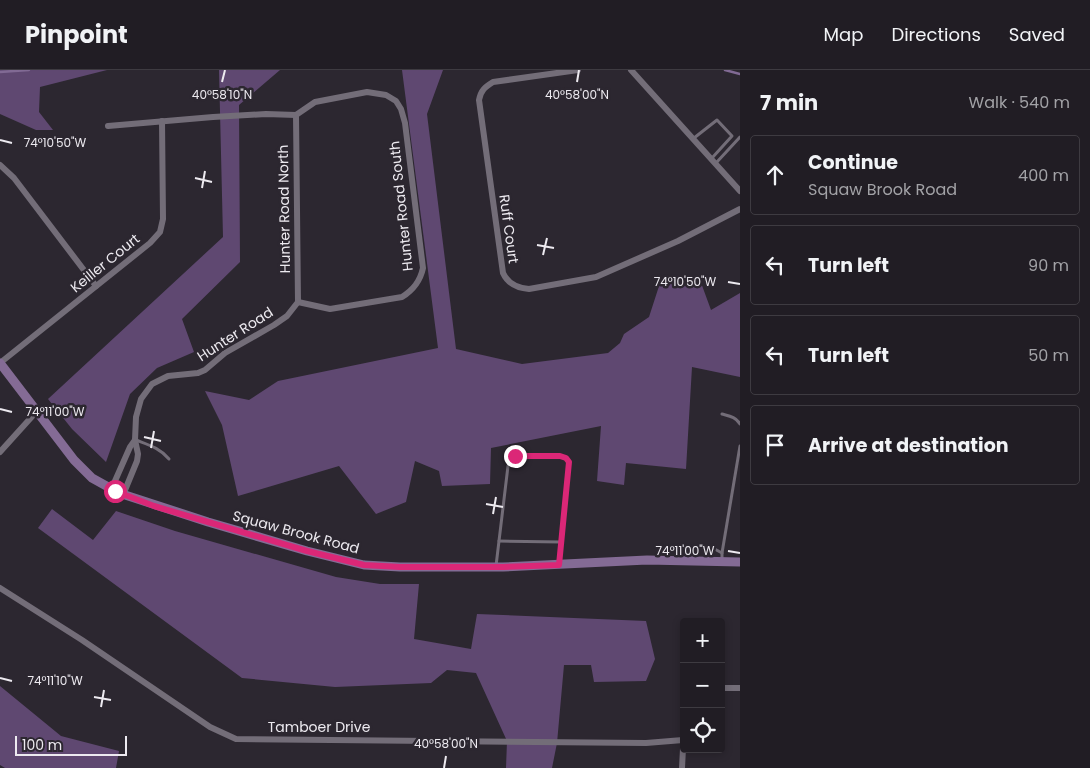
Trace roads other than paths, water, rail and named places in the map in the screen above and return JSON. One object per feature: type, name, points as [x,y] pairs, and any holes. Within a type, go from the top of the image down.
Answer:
[{"type":"street","name":"Ruff Court","points":[[578,70],[492,82],[480,94],[479,100],[503,273],[510,283],[530,289],[596,277],[678,241],[740,209]]},
{"type":"street","points":[[631,70],[740,191]]},
{"type":"street","name":"Hunter Road South","points":[[296,115],[315,102],[366,92],[386,96],[396,101],[401,109],[405,123],[423,268],[421,278],[410,292],[402,297],[330,308],[298,302]]},
{"type":"street","points":[[108,126],[213,116],[296,115]]},
{"type":"street","name":"Hunter Road North","points":[[296,115],[298,302]]},
{"type":"street","name":"Keiller Court","points":[[0,363],[150,243],[160,232],[163,219],[162,121]]},
{"type":"street","points":[[0,165],[14,178],[96,286]]},
{"type":"street","name":"Hunter Road","points":[[123,495],[138,454],[135,440],[136,417],[141,399],[152,384],[168,376],[198,373],[205,370],[225,353],[287,316],[298,302]]},
{"type":"street","name":"Squaw Brook Road","points":[[0,363],[84,471],[99,483],[123,495],[190,517],[307,551],[364,565],[400,567],[496,567],[647,560],[693,560],[722,557],[740,562]]},
{"type":"street","points":[[0,452],[37,411]]},
{"type":"street","name":"Hunter Road","points":[[111,490],[135,440]]},
{"type":"street","name":"Tamboer Drive","points":[[0,588],[82,640],[210,727],[236,739],[646,743],[680,740]]},
{"type":"street","points":[[725,688],[740,688]]},
{"type":"street","points":[[682,768],[683,753]]},
{"type":"lane","points":[[693,139],[717,120],[732,136],[713,161]]},
{"type":"lane","points":[[713,161],[740,137]]},
{"type":"lane","points":[[722,414],[738,420],[740,424]]},
{"type":"lane","points":[[135,440],[157,448],[164,452],[169,459]]},
{"type":"lane","points":[[722,557],[740,446]]},
{"type":"lane","points":[[496,567],[510,460],[515,456],[560,456],[566,458],[569,462],[559,565]]},
{"type":"lane","points":[[499,542],[561,542]]},
{"type":"lane","points":[[693,560],[695,549],[709,546],[722,557]]},
{"type":"waterway","points":[[0,72],[29,70]]},
{"type":"waterway","points":[[725,70],[740,74]]}]
